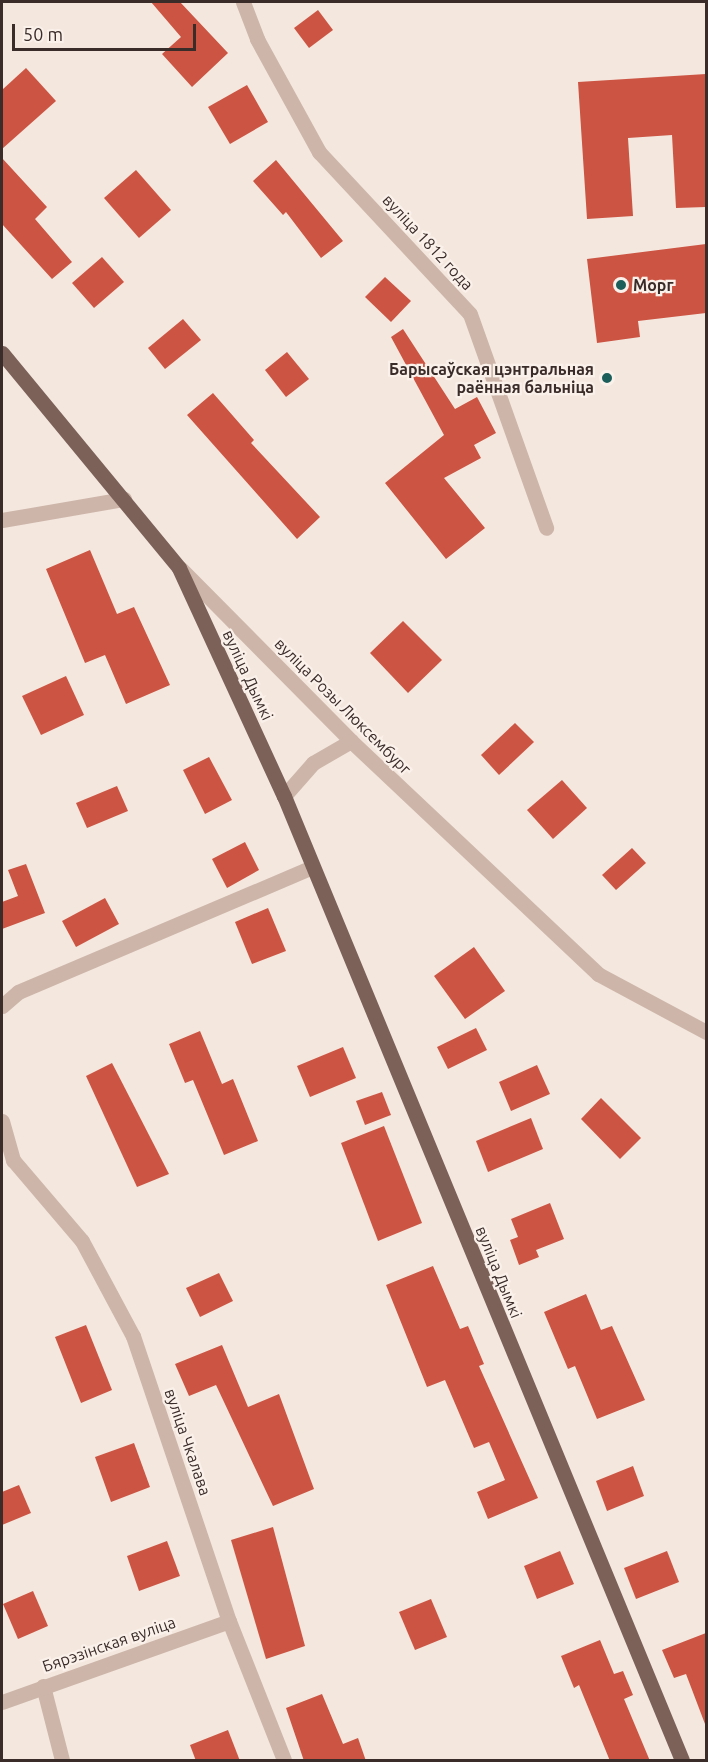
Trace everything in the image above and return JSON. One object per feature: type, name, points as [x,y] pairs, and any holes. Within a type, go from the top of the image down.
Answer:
[{"type":"main road","name":"вуліца Розы Люксембург","points":[[2,353],[179,568]]},
{"type":"main road","name":"вуліца Дымкі","points":[[179,568],[284,796],[682,1761]]},
{"type":"street","name":"вуліца 1812 года","points":[[243,2],[257,39],[319,152],[470,314],[546,528]]},
{"type":"street","points":[[2,520],[124,499]]},
{"type":"street","name":"вуліца Розы Люксембург","points":[[179,568],[351,741],[598,974],[706,1032]]},
{"type":"street","points":[[284,796],[313,763],[351,741]]},
{"type":"street","points":[[2,1006],[18,992],[313,867]]},
{"type":"street","points":[[2,1121],[7,1162]]},
{"type":"street","name":"вуліца Чкалава","points":[[7,1162],[82,1241],[133,1336],[229,1622],[284,1761]]},
{"type":"street","name":"Бярэзінская вуліца","points":[[2,1702],[229,1622]]},
{"type":"street","points":[[43,1686],[62,1761]]},
{"type":"building","points":[[151,2],[180,2],[228,53],[192,87],[162,54],[181,37]]},
{"type":"building","points":[[318,10],[333,30],[309,48],[294,28]]},
{"type":"building","points":[[26,68],[56,101],[2,149],[2,90]]},
{"type":"building","points":[[706,74],[706,207],[676,208],[672,135],[628,138],[633,216],[587,219],[578,82]]},
{"type":"building","points":[[247,85],[268,122],[230,144],[208,107]]},
{"type":"building","points":[[2,158],[47,207],[35,219],[72,262],[52,279],[2,224]]},
{"type":"building","points":[[276,160],[343,241],[321,258],[286,212],[283,215],[253,181]]},
{"type":"building","points":[[136,170],[171,210],[139,238],[104,198]]},
{"type":"building","name":"Морг","points":[[706,244],[706,313],[638,321],[640,337],[597,343],[587,259]]},
{"type":"building","points":[[102,257],[124,282],[94,308],[72,283]]},
{"type":"building","points":[[385,277],[411,301],[391,322],[365,297]]},
{"type":"building","points":[[183,319],[201,340],[165,369],[148,348]]},
{"type":"building","points":[[403,329],[455,409],[477,397],[496,433],[474,445],[481,458],[444,478],[485,528],[446,559],[385,483],[444,435],[391,337]]},
{"type":"building","points":[[287,352],[309,379],[286,397],[265,370]]},
{"type":"building","points":[[213,393],[254,440],[251,443],[320,517],[297,539],[187,415]]},
{"type":"building","points":[[90,550],[117,614],[134,607],[170,685],[126,704],[105,655],[85,663],[46,569]]},
{"type":"building","points":[[403,621],[442,660],[408,693],[370,653]]},
{"type":"building","points":[[66,676],[84,715],[41,735],[22,696]]},
{"type":"building","points":[[515,723],[534,742],[499,775],[481,755]]},
{"type":"building","points":[[209,757],[232,800],[205,814],[183,770]]},
{"type":"building","points":[[562,780],[587,808],[553,839],[527,810]]},
{"type":"building","points":[[117,786],[128,811],[87,828],[76,803]]},
{"type":"building","points":[[245,842],[259,870],[227,888],[212,859]]},
{"type":"building","points":[[632,848],[646,863],[616,890],[602,875]]},
{"type":"building","points":[[26,864],[45,913],[2,929],[2,902],[18,896],[8,870]]},
{"type":"building","points":[[105,898],[119,924],[76,947],[62,921]]},
{"type":"building","points":[[268,908],[286,951],[252,964],[235,922]]},
{"type":"building","points":[[474,947],[505,991],[465,1019],[434,976]]},
{"type":"building","points":[[476,1028],[487,1050],[448,1069],[437,1047]]},
{"type":"building","points":[[200,1031],[222,1084],[233,1079],[258,1141],[224,1155],[193,1080],[185,1083],[169,1044]]},
{"type":"building","points":[[343,1047],[356,1078],[310,1097],[297,1066]]},
{"type":"building","points":[[112,1063],[169,1174],[137,1187],[86,1076]]},
{"type":"building","points":[[537,1065],[550,1094],[511,1111],[499,1082]]},
{"type":"building","points":[[382,1092],[391,1115],[365,1125],[356,1101]]},
{"type":"building","points":[[601,1098],[641,1138],[620,1159],[581,1119]]},
{"type":"building","points":[[531,1118],[543,1149],[488,1172],[476,1141]]},
{"type":"building","points":[[384,1126],[422,1223],[378,1241],[341,1143]]},
{"type":"building","points":[[550,1203],[564,1239],[536,1250],[539,1257],[519,1265],[510,1240],[518,1237],[511,1219]]},
{"type":"building","points":[[433,1266],[460,1329],[468,1326],[484,1364],[479,1366],[538,1498],[488,1519],[477,1492],[505,1480],[489,1442],[474,1448],[445,1380],[427,1387],[386,1285]]},
{"type":"building","points":[[219,1273],[233,1301],[200,1317],[186,1288]]},
{"type":"building","points":[[586,1294],[601,1330],[612,1326],[645,1400],[597,1419],[575,1366],[568,1369],[544,1312]]},
{"type":"building","points":[[86,1325],[112,1390],[81,1403],[55,1337]]},
{"type":"building","points":[[222,1345],[248,1407],[279,1394],[314,1489],[273,1506],[216,1385],[189,1396],[175,1364]]},
{"type":"building","points":[[134,1443],[150,1487],[111,1502],[95,1457]]},
{"type":"building","points":[[633,1466],[644,1496],[607,1511],[596,1481]]},
{"type":"building","points":[[19,1485],[31,1513],[2,1525],[2,1492]]},
{"type":"building","points":[[273,1527],[305,1646],[266,1659],[231,1540]]},
{"type":"building","points":[[167,1541],[180,1576],[139,1591],[127,1556]]},
{"type":"building","points":[[560,1551],[574,1584],[537,1599],[524,1566]]},
{"type":"building","points":[[667,1551],[679,1582],[636,1599],[624,1568]]},
{"type":"building","points":[[33,1591],[48,1626],[18,1639],[3,1604]]},
{"type":"building","points":[[431,1599],[447,1637],[415,1650],[399,1612]]},
{"type":"building","points":[[706,1633],[705,1724],[686,1674],[674,1678],[662,1650]]},
{"type":"building","points":[[600,1640],[614,1674],[623,1671],[633,1695],[624,1699],[650,1761],[610,1761],[579,1685],[574,1688],[561,1656]]},
{"type":"building","points":[[322,1694],[343,1744],[358,1738],[366,1761],[304,1761],[286,1708]]},
{"type":"building","points":[[228,1730],[240,1761],[196,1761],[190,1745]]},
{"type":"place","name":"Морг","points":[[621,285]]},
{"type":"place","name":"Барысаўская цэнтральная раённая бальніца","points":[[607,378]]}]
